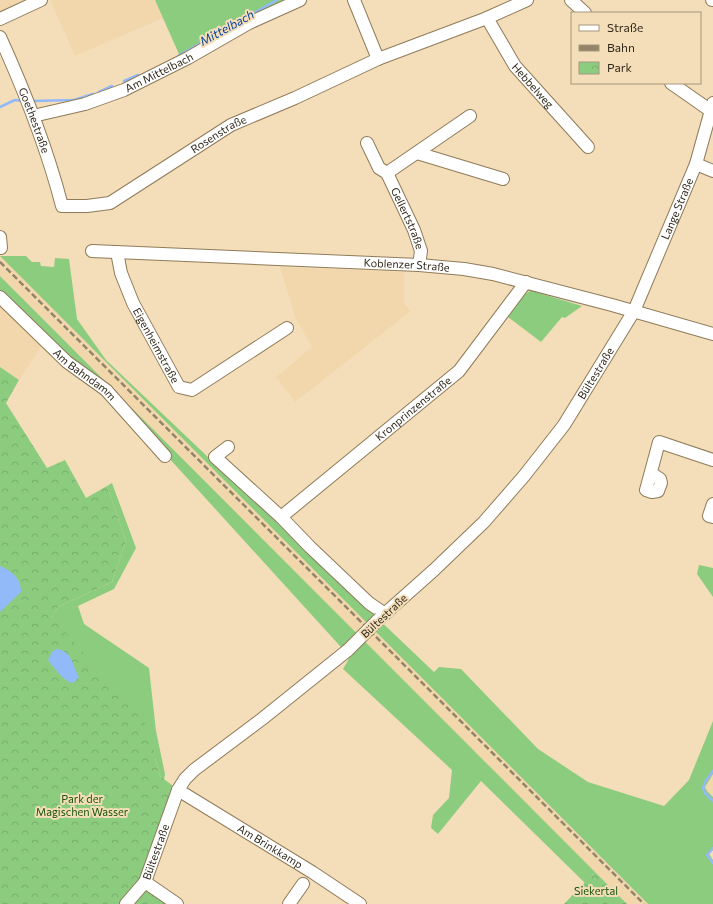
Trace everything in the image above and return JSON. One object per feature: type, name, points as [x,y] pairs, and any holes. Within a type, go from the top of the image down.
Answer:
[{"type":"street","points":[[0,19],[41,0]]},
{"type":"street","name":"Am Mittelbach","points":[[31,111],[85,104],[124,90],[188,58],[249,23],[300,0]]},
{"type":"street","points":[[354,0],[378,59]]},
{"type":"street","name":"Rosenstraße","points":[[62,206],[87,206],[110,203],[231,125],[295,98],[378,59],[487,18],[527,0]]},
{"type":"street","points":[[571,0],[584,12]]},
{"type":"street","name":"Hebbelweg","points":[[487,18],[515,66],[588,147]]},
{"type":"street","name":"Goethestraße","points":[[0,37],[31,111],[53,171],[62,206]]},
{"type":"street","points":[[673,84],[712,107]]},
{"type":"street","name":"Lange Straße","points":[[634,311],[696,164],[712,107]]},
{"type":"street","name":"Gellertstraße","points":[[387,173],[470,116]]},
{"type":"street","name":"Gellertstraße","points":[[366,143],[379,168],[387,173],[414,230],[421,251],[419,265]]},
{"type":"street","points":[[417,153],[503,179]]},
{"type":"street","points":[[696,164],[713,170]]},
{"type":"street","name":"Koblenzer Straße","points":[[92,251],[419,265],[479,272],[526,282],[713,334]]},
{"type":"street","name":"Eigenheimstraße","points":[[117,252],[121,273],[133,303],[179,387],[192,390],[288,328]]},
{"type":"street","name":"Kronprinzenstraße","points":[[281,517],[454,376],[464,365],[526,282]]},
{"type":"street","name":"Am Bahndamm","points":[[0,296],[67,362],[106,390],[165,456]]},
{"type":"street","name":"Bültestraße","points":[[126,904],[145,882],[178,790],[185,779],[194,770],[262,719],[348,650],[457,549],[501,504],[564,425],[634,311]]},
{"type":"street","points":[[651,473],[659,442],[713,460]]},
{"type":"street","points":[[228,447],[215,457],[281,517],[383,616]]},
{"type":"street","points":[[711,516],[713,504]]},
{"type":"street","name":"Am Brinkkamp","points":[[178,790],[312,872],[360,904]]},
{"type":"street","points":[[145,882],[177,904]]},
{"type":"street","points":[[289,904],[303,884]]},
{"type":"shaded area","points":[[0,0],[38,0],[0,17]]},
{"type":"shaded area","points":[[50,0],[155,0],[163,18],[75,56]]},
{"type":"shaded area","points":[[0,256],[648,904],[627,904],[0,276]]},
{"type":"shaded area","points":[[280,267],[404,272],[404,304],[411,311],[295,402],[276,377],[312,347],[296,319]]},
{"type":"shaded area","points":[[0,301],[43,344],[19,380],[0,367]]},
{"type":"shaded area","points":[[713,774],[713,797],[705,787]]},
{"type":"green space","points":[[155,0],[291,0],[182,61]]},
{"type":"green space","points":[[0,256],[26,256],[32,262],[40,262],[41,266],[54,267],[55,258],[69,259],[77,319],[106,360],[434,672],[439,667],[461,669],[538,749],[588,782],[664,806],[689,780],[713,721],[713,774],[705,787],[713,797],[713,850],[709,854],[713,860],[713,904],[648,904]]},
{"type":"green space","points":[[0,276],[595,872],[585,883],[481,781],[438,834],[431,828],[433,815],[449,798],[452,770],[343,669],[350,657],[168,457],[0,294]]},
{"type":"green space","points":[[530,291],[582,306],[565,318],[562,317],[541,342],[508,317],[525,294]]},
{"type":"green space","name":"Park der Magischen Wasser","points":[[0,367],[19,380],[6,403],[47,468],[65,460],[86,498],[107,486],[126,541],[112,582],[58,607],[52,617],[152,731],[155,758],[160,776],[177,789],[141,880],[174,904],[0,904]]},
{"type":"green space","points":[[112,483],[136,548],[114,589],[78,606],[84,624],[149,668],[156,731],[165,774],[164,780],[160,776],[155,758],[52,617],[58,607],[112,582],[126,541],[107,486]]},
{"type":"green space","points":[[699,565],[713,568],[713,597],[697,574]]},
{"type":"green space","name":"Siekertal","points":[[595,872],[627,904],[564,904]]},
{"type":"water","points":[[0,566],[8,570],[18,579],[21,592],[0,612]]},
{"type":"water","points":[[56,649],[65,652],[71,659],[79,677],[73,683],[66,680],[48,660],[52,652]]},
{"type":"waterway","name":"Mittelbach","points":[[178,56],[277,0]]},
{"type":"waterway","name":"Mittelbach","points":[[124,81],[138,75]]},
{"type":"waterway","name":"Mittelbach","points":[[99,92],[112,86]]},
{"type":"waterway","name":"Mittelbach","points":[[32,101],[74,100],[93,94]]},
{"type":"waterway","name":"Mittelbach","points":[[0,107],[15,100],[23,101]]},
{"type":"waterway","points":[[713,771],[705,782],[703,788],[705,793],[713,801]]},
{"type":"waterway","points":[[713,848],[707,855],[713,863]]},
{"type":"railway","points":[[0,262],[644,904]]}]
